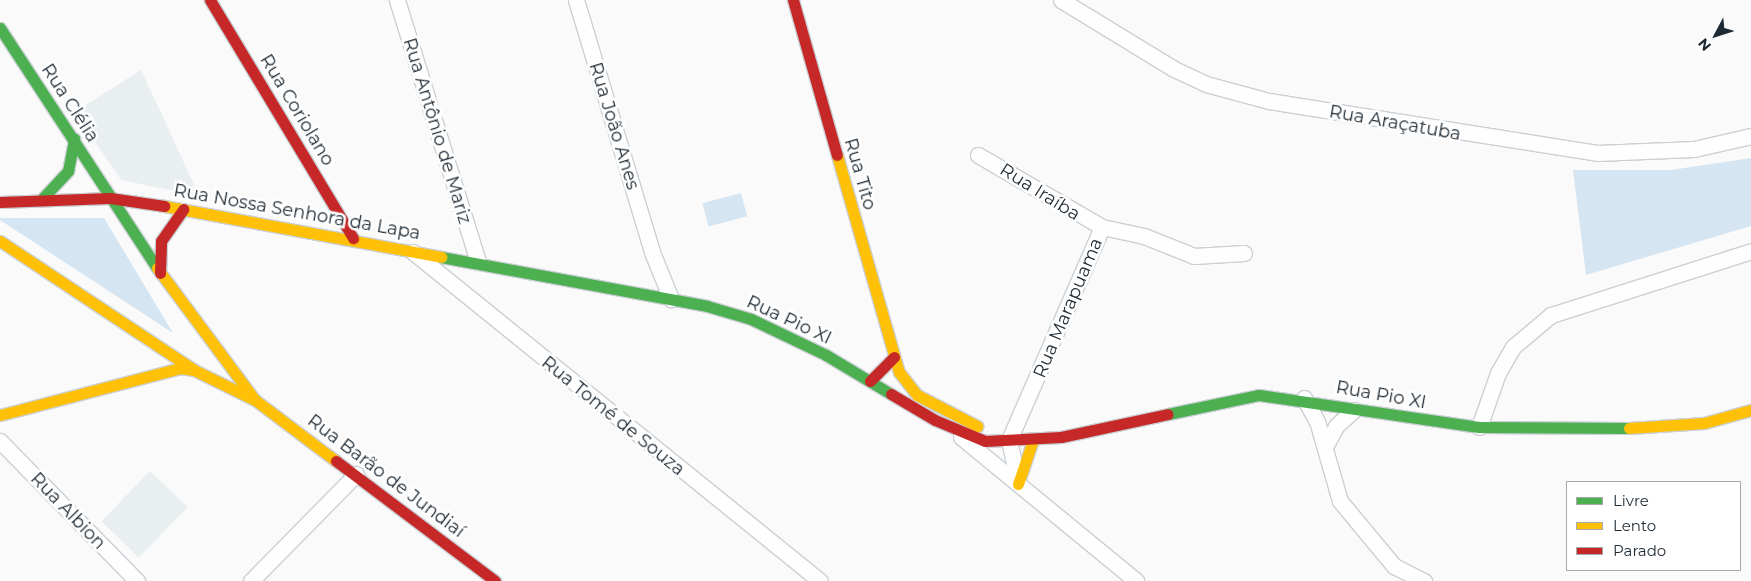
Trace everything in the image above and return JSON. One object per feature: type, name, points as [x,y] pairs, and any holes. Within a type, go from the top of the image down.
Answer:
[{"type":"main road","name":"Rua Coriolano","points":[[210,0],[353,238]]},
{"type":"main road","name":"Rua Tito","points":[[793,0],[894,357]]},
{"type":"main road","name":"Rua Clélia","points":[[0,28],[160,272],[255,400]]},
{"type":"main road","points":[[41,200],[68,171],[74,139]]},
{"type":"main road","name":"Rua Nossa Senhora da Lapa","points":[[0,202],[110,198],[183,208],[478,262]]},
{"type":"main road","points":[[160,272],[161,242],[183,208]]},
{"type":"main road","points":[[0,241],[194,370],[255,400]]},
{"type":"main road","name":"Rua Pio XI","points":[[478,262],[665,298],[751,319],[870,381],[946,425],[978,439],[1033,440],[1087,432],[1235,397],[1304,398],[1354,410],[1479,427],[1657,428],[1704,423],[1751,410]]},
{"type":"main road","name":"Rua Pio XI","points":[[894,357],[904,381],[917,395],[1008,440]]},
{"type":"main road","points":[[870,381],[894,357]]},
{"type":"main road","points":[[0,415],[180,368],[194,370]]},
{"type":"main road","name":"Rua Barão de Jundiaí","points":[[255,400],[356,474],[494,581]]},
{"type":"main road","points":[[1018,484],[1033,440]]},
{"type":"street","name":"Rua Antônio de Mariz","points":[[397,0],[478,262]]},
{"type":"street","name":"Rua João Anes","points":[[576,0],[665,298]]},
{"type":"street","name":"Rua Araçatuba","points":[[1061,0],[1174,69],[1206,84],[1269,101],[1597,153],[1694,149],[1751,136]]},
{"type":"street","name":"Rua Iraíba","points":[[978,155],[1102,227]]},
{"type":"street","name":"Rua Marapuama","points":[[1008,440],[1102,227],[1144,236],[1194,256],[1244,253]]},
{"type":"street","name":"Rua Tomé de Souza","points":[[408,249],[820,581]]},
{"type":"street","points":[[1479,427],[1498,373],[1513,347],[1551,315],[1751,251]]},
{"type":"street","points":[[1304,398],[1325,447],[1340,501],[1356,526],[1394,566],[1424,581]]},
{"type":"street","points":[[1325,447],[1336,426],[1354,410]]},
{"type":"street","points":[[946,425],[1136,581]]},
{"type":"street","points":[[1008,440],[1018,484]]},
{"type":"street","name":"Rua Albion","points":[[0,441],[137,581]]},
{"type":"street","points":[[251,581],[356,474]]},
{"type":"shaded area","points":[[141,70],[199,196],[121,180],[75,112]]},
{"type":"shaded area","points":[[1751,158],[1751,226],[1586,275],[1573,170],[1671,170]]},
{"type":"shaded area","points":[[741,193],[747,216],[709,227],[702,203]]},
{"type":"shaded area","points":[[0,218],[104,218],[173,333],[0,220]]},
{"type":"shaded area","points":[[150,471],[187,507],[139,557],[101,521]]},
{"type":"traffic: fast","points":[[0,28],[157,268]]},
{"type":"traffic: fast","points":[[41,200],[68,171],[74,139]]},
{"type":"traffic: fast","points":[[441,257],[707,306],[751,319],[826,355],[891,394]]},
{"type":"traffic: fast","points":[[1168,414],[1259,395],[1479,427],[1629,428]]},
{"type":"traffic: slow","points":[[837,155],[899,372],[917,395],[977,426]]},
{"type":"traffic: slow","points":[[164,206],[441,257]]},
{"type":"traffic: slow","points":[[0,241],[194,370],[255,400]]},
{"type":"traffic: slow","points":[[157,268],[255,400],[336,461]]},
{"type":"traffic: slow","points":[[0,415],[180,368],[194,370]]},
{"type":"traffic: slow","points":[[1629,428],[1704,423],[1751,410]]},
{"type":"traffic: slow","points":[[1018,484],[1033,440]]},
{"type":"traffic: jam","points":[[210,0],[353,238]]},
{"type":"traffic: jam","points":[[793,0],[837,155]]},
{"type":"traffic: jam","points":[[0,202],[110,198],[164,206]]},
{"type":"traffic: jam","points":[[160,273],[161,241],[183,209]]},
{"type":"traffic: jam","points":[[870,381],[894,357]]},
{"type":"traffic: jam","points":[[891,394],[935,420],[985,441],[1061,437],[1168,414]]},
{"type":"traffic: jam","points":[[336,461],[495,581]]}]
